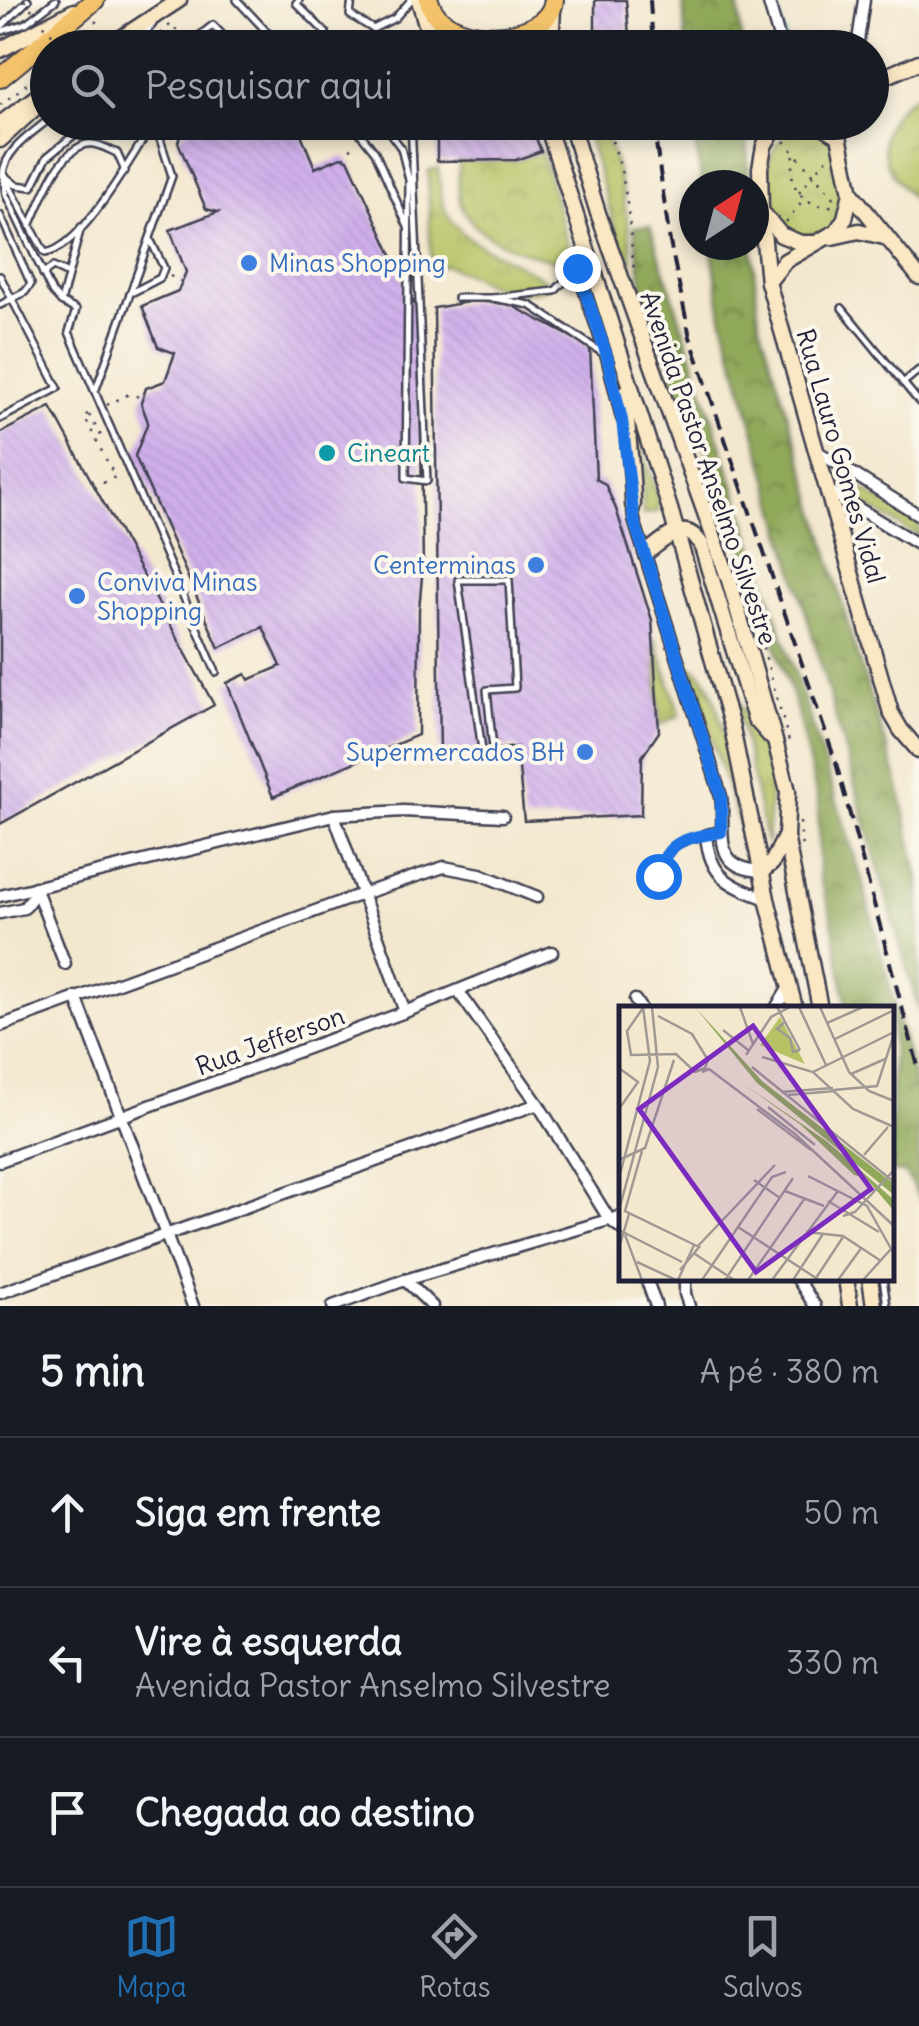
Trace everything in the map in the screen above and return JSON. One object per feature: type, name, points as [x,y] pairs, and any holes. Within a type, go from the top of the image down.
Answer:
[{"type":"highway","points":[[429,0],[438,20],[455,30]]},
{"type":"highway","points":[[59,30],[93,2]]},
{"type":"highway","points":[[529,30],[538,26],[554,4]]},
{"type":"highway","points":[[0,78],[30,53]]},
{"type":"main road","points":[[420,0],[428,30]]},
{"type":"main road","points":[[34,30],[93,2]]},
{"type":"main road","points":[[133,30],[173,4]]},
{"type":"main road","points":[[552,30],[554,4]]},
{"type":"main road","points":[[0,50],[30,32]]},
{"type":"main road","points":[[889,75],[919,62]]},
{"type":"main road","points":[[0,124],[30,104]]},
{"type":"main road","points":[[0,140],[30,110]]},
{"type":"main road","name":"Avenida Pastor Anselmo Silvestre","points":[[551,140],[676,531],[732,728],[767,900],[795,1006]]},
{"type":"main road","name":"Avenida Pastor Anselmo Silvestre","points":[[576,140],[629,303],[729,580],[775,741],[788,791],[786,836],[820,1006]]},
{"type":"main road","name":"Rua Lauro Gomes Vidal","points":[[762,170],[762,154],[773,140]]},
{"type":"main road","points":[[768,282],[785,261],[837,231],[845,218],[851,193],[843,140]]},
{"type":"main road","points":[[851,193],[919,277]]},
{"type":"main road","points":[[769,221],[781,235],[801,243],[859,232],[884,237]]},
{"type":"main road","name":"Rua Lauro Gomes Vidal","points":[[766,260],[768,282],[890,713],[919,750]]},
{"type":"main road","points":[[626,378],[632,505]]},
{"type":"main road","points":[[646,553],[676,531],[689,531],[701,544],[755,719],[775,741]]},
{"type":"main road","points":[[762,872],[772,863],[786,836]]},
{"type":"main road","points":[[846,1281],[850,1306]]},
{"type":"main road","points":[[870,1281],[874,1306]]},
{"type":"street","points":[[768,0],[777,30]]},
{"type":"street","points":[[860,30],[864,0]]},
{"type":"street","points":[[584,247],[577,268],[607,356],[622,420],[634,520],[721,796],[726,856],[734,866],[762,872]]},
{"type":"street","points":[[815,450],[919,514]]},
{"type":"street","points":[[827,490],[919,545]]},
{"type":"street","points":[[0,896],[334,816],[403,810],[503,816]]},
{"type":"street","points":[[334,816],[405,1012]]},
{"type":"street","points":[[721,832],[706,835],[708,857],[716,872],[767,900]]},
{"type":"street","points":[[0,1026],[444,868],[480,874],[536,897]]},
{"type":"street","points":[[0,913],[24,908],[35,890]]},
{"type":"street","points":[[35,890],[65,964]]},
{"type":"street","name":"Rua Jefferson","points":[[0,1161],[405,1012],[552,952]]},
{"type":"street","points":[[777,1006],[790,985]]},
{"type":"street","points":[[458,991],[538,1104],[609,1219],[619,1227]]},
{"type":"street","points":[[76,997],[193,1306]]},
{"type":"street","points":[[0,1293],[538,1104]]},
{"type":"street","points":[[333,1306],[405,1280],[619,1217]]},
{"type":"street","points":[[405,1280],[432,1306]]},
{"type":"street","points":[[647,1281],[656,1306]]},
{"type":"street","points":[[685,1281],[689,1306]]},
{"type":"street","points":[[798,1281],[815,1306]]},
{"type":"lane","points":[[0,30],[26,0]]},
{"type":"lane","points":[[0,30],[26,23],[56,0]]},
{"type":"lane","points":[[237,0],[265,30]]},
{"type":"lane","points":[[299,0],[296,3],[322,30]]},
{"type":"lane","points":[[352,0],[350,15],[373,29],[395,18],[411,0]]},
{"type":"lane","points":[[148,30],[173,4]]},
{"type":"lane","points":[[30,135],[4,163],[6,195],[60,302],[76,310],[68,332],[216,672]]},
{"type":"lane","points":[[3,174],[16,185],[32,187],[47,156],[67,140]]},
{"type":"lane","points":[[44,253],[64,246],[125,171],[143,140]]},
{"type":"lane","points":[[95,392],[172,176],[160,140]]},
{"type":"lane","points":[[367,140],[409,229]]},
{"type":"lane","points":[[396,140],[406,164],[409,229],[406,478],[427,481],[412,140]]},
{"type":"lane","points":[[30,226],[56,167],[84,144],[93,143],[117,154],[125,171]]},
{"type":"lane","points":[[3,174],[53,267],[68,274]]},
{"type":"lane","points":[[0,214],[31,284],[25,292],[0,305]]},
{"type":"lane","points":[[60,302],[81,226]]},
{"type":"lane","points":[[130,293],[160,278],[164,268],[150,238]]},
{"type":"lane","points":[[43,274],[53,267]]},
{"type":"lane","points":[[458,298],[555,290],[577,268]]},
{"type":"lane","points":[[0,276],[58,388],[0,419]]},
{"type":"lane","points":[[492,298],[530,305],[607,356]]},
{"type":"lane","points":[[842,308],[919,402]]},
{"type":"lane","points":[[903,383],[919,370]]},
{"type":"lane","points":[[482,750],[458,580],[509,580],[514,688],[486,690],[493,749]]},
{"type":"lane","points":[[658,876],[662,858],[672,847],[687,838],[706,835]]},
{"type":"lane","points":[[884,1281],[888,1306]]},
{"type":"path","points":[[26,0],[49,30]]},
{"type":"path","points":[[93,2],[96,30]]},
{"type":"path","points":[[0,106],[30,82]]},
{"type":"path","points":[[344,158],[358,140]]},
{"type":"path","points":[[785,140],[840,205]]},
{"type":"path","points":[[798,194],[833,152]]},
{"type":"path","points":[[794,154],[792,183],[798,194],[804,200],[829,207]]},
{"type":"path","points":[[784,224],[804,200]]},
{"type":"path","points":[[162,273],[182,282]]},
{"type":"path","points":[[95,487],[115,477],[84,416],[129,394],[142,398]]},
{"type":"path","points":[[88,414],[102,442],[106,440],[96,420],[105,415]]},
{"type":"green space","points":[[683,0],[738,0],[741,30],[685,30]]},
{"type":"green space","points":[[919,94],[919,206],[891,172],[884,150],[890,121]]},
{"type":"green space","points":[[589,140],[608,140],[612,153],[628,226],[631,282]]},
{"type":"green space","points":[[695,140],[747,140],[748,170],[700,170]]},
{"type":"green space","points":[[781,140],[833,140],[844,194],[840,217],[834,226],[813,238],[792,234],[778,223],[769,205],[770,157]]},
{"type":"green space","points":[[541,151],[572,259],[564,263],[518,250],[488,236],[466,214],[460,200],[459,161],[516,160]]},
{"type":"green space","points":[[438,168],[442,200],[460,230],[552,285],[510,291],[444,265],[431,271],[428,171]]},
{"type":"green space","points":[[650,226],[861,876],[919,1099],[919,1198],[905,1173],[894,1172],[894,1006],[847,1006],[830,910],[819,877],[818,802],[796,707],[717,471],[689,415],[645,306],[634,227]]},
{"type":"green space","points":[[713,260],[753,260],[759,321],[898,782],[919,879],[919,1012],[722,316]]},
{"type":"green space","points":[[632,420],[659,511],[643,515],[643,468],[638,467],[631,437]]},
{"type":"green space","points":[[833,471],[919,524],[919,537],[836,487]]},
{"type":"green space","points":[[685,539],[689,541],[741,706],[772,774],[767,845],[742,728]]},
{"type":"green space","points":[[655,639],[680,715],[660,725]]},
{"type":"green space","points":[[688,665],[710,687],[737,788],[744,839]]},
{"type":"building","points":[[595,0],[626,0],[628,30],[595,30]]},
{"type":"building","points":[[303,140],[315,168],[341,157],[348,159],[419,314],[423,565],[418,735],[273,797],[227,683],[246,674],[249,680],[281,666],[263,627],[219,648],[135,456],[148,422],[141,403],[146,388],[165,381],[175,353],[158,347],[142,306],[178,291],[186,272],[170,230],[218,212],[206,209],[178,142]]},
{"type":"building","points":[[437,140],[537,140],[541,151],[516,160],[437,161]]},
{"type":"building","name":"Centerminas","points":[[474,301],[509,304],[590,347],[596,479],[605,484],[616,509],[652,620],[659,732],[642,757],[641,815],[524,821],[517,747],[440,755],[434,308]]},
{"type":"building","name":"Conviva Minas Shopping","points":[[51,407],[214,705],[0,824],[0,433]]},
{"type":"waterway","points":[[775,0],[782,30]]},
{"type":"railway","points":[[650,0],[652,30]]},
{"type":"railway","points":[[656,140],[670,242],[690,337],[836,763],[919,1070]]},
{"type":"place","name":"Minas Shopping","points":[[249,263]]},
{"type":"place","name":"Cineart","points":[[327,453]]},
{"type":"place","name":"Centerminas","points":[[536,565]]},
{"type":"place","name":"Conviva Minas Shopping","points":[[77,596]]},
{"type":"place","name":"Supermercados BH","points":[[585,752]]},
{"type":"route","points":[[577,268],[607,356],[622,420],[634,520],[721,796],[721,832],[687,838],[672,847],[662,858],[658,876]]}]
